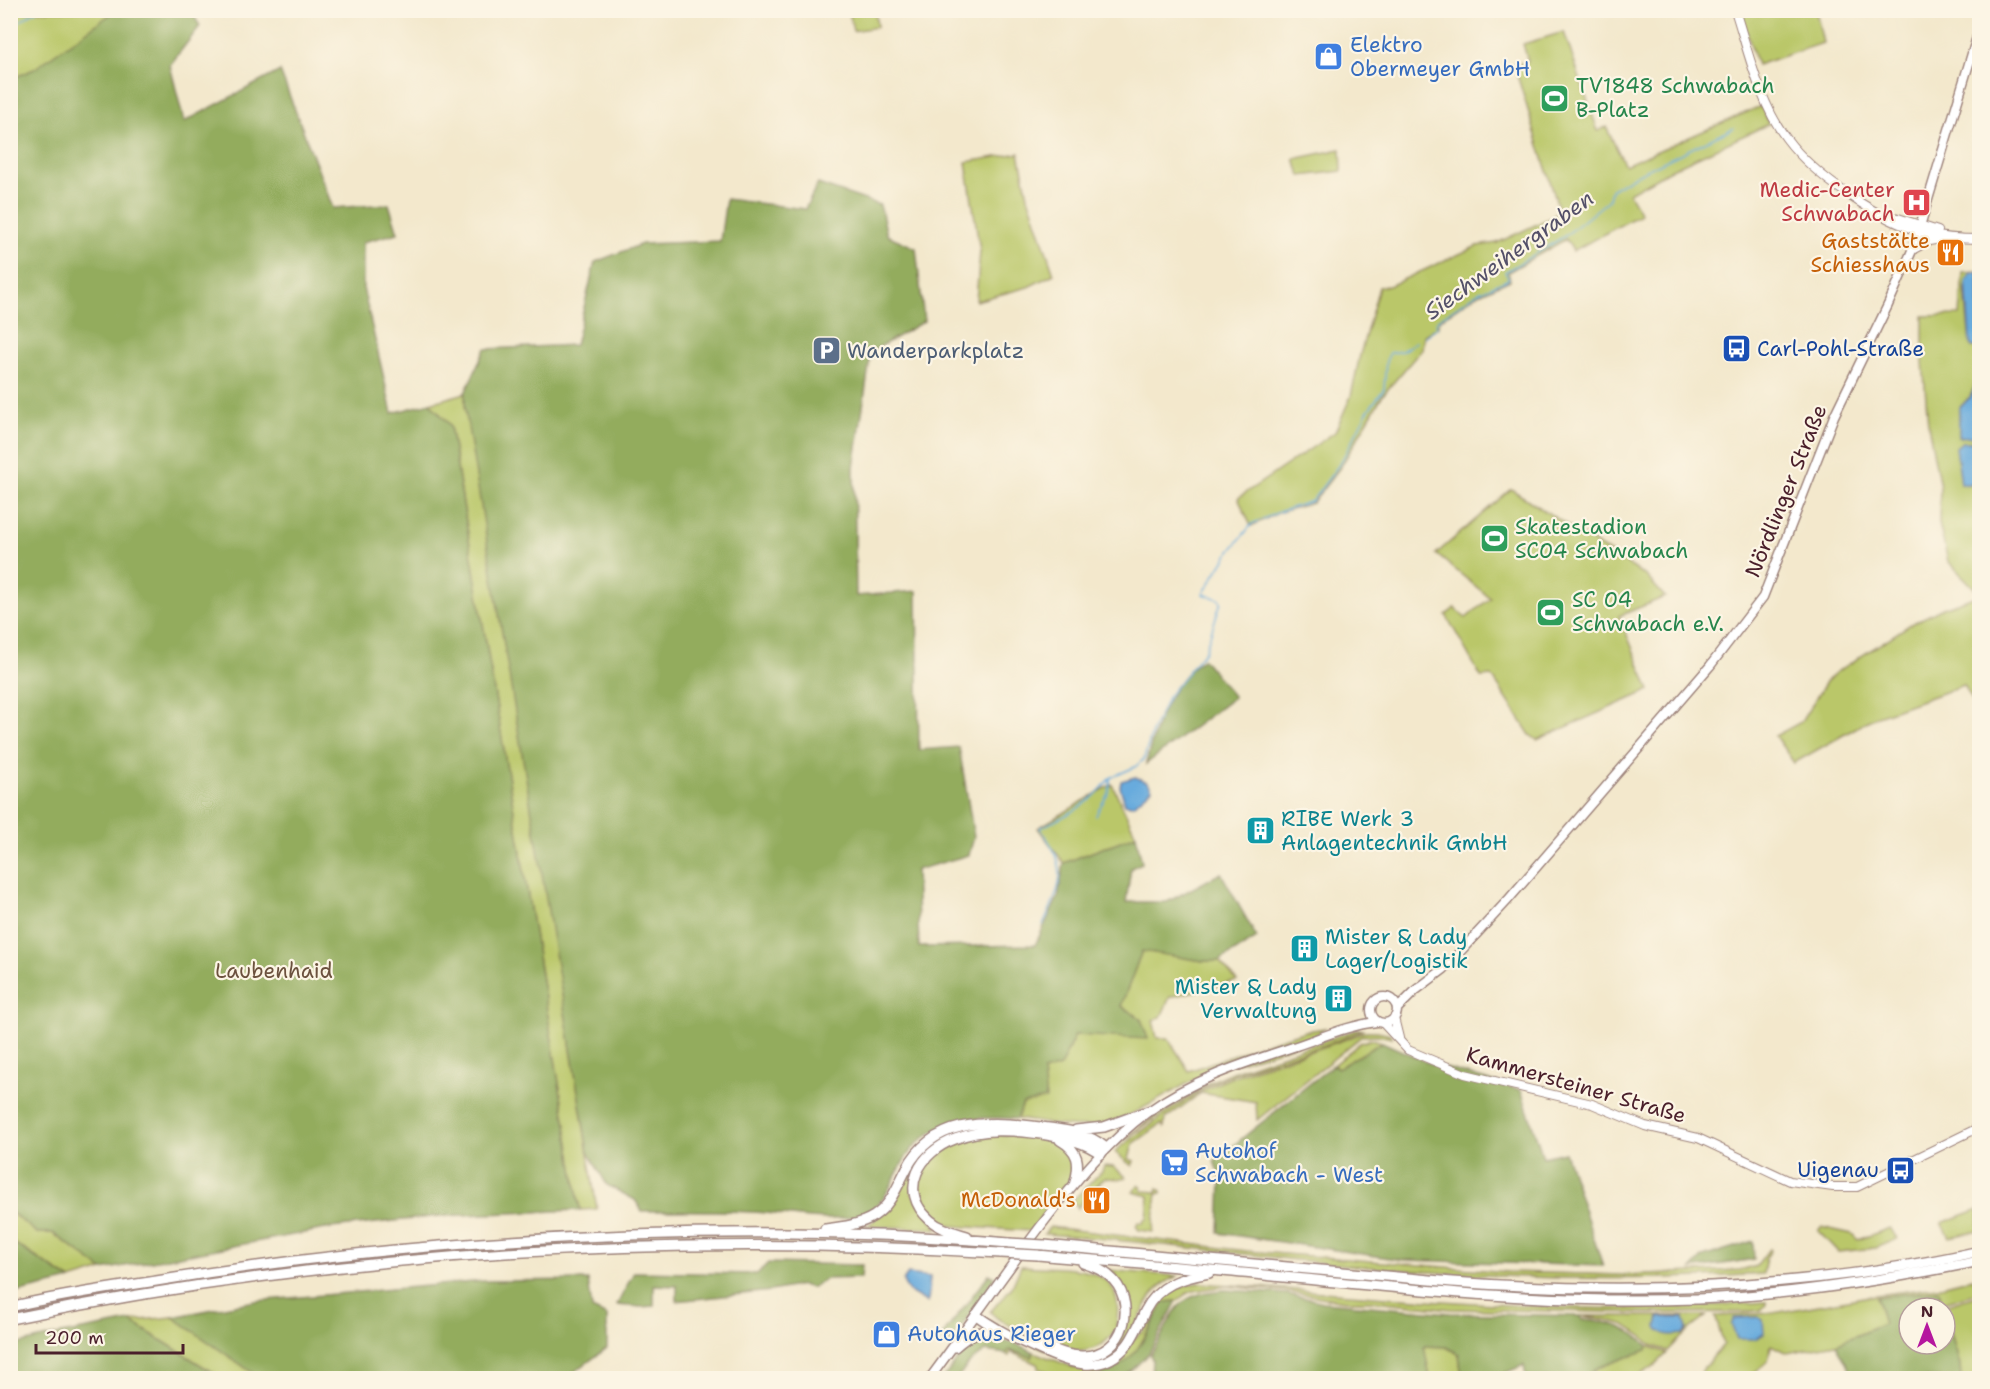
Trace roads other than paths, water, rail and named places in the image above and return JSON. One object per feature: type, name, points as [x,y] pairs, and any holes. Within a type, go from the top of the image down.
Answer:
[{"type":"highway","points":[[1071,1131],[1104,1127],[1151,1110]]},
{"type":"highway","points":[[801,1233],[853,1224],[876,1215],[891,1199],[907,1167],[920,1149],[937,1135],[948,1130],[975,1123],[995,1122],[1071,1131],[1091,1138],[1103,1151]]},
{"type":"highway","points":[[984,1240],[938,1226],[924,1214],[916,1197],[917,1172],[921,1163],[934,1149],[975,1133],[1007,1130],[1053,1136],[1103,1151]]},
{"type":"highway","points":[[1053,1136],[1071,1147],[1076,1155],[1079,1164],[1075,1182]]},
{"type":"highway","points":[[10,1307],[230,1269],[374,1252],[587,1236],[679,1233],[801,1233],[984,1240],[1452,1282],[1614,1290],[1700,1288],[1802,1280],[1874,1271],[1980,1251]]},
{"type":"highway","points":[[10,1319],[120,1298],[241,1279],[365,1264],[476,1254],[609,1247],[760,1244],[1001,1252],[1452,1294],[1542,1299],[1662,1300],[1746,1296],[1818,1289],[1980,1261]]},
{"type":"highway","points":[[978,1312],[1010,1330],[1061,1352],[1081,1356],[1106,1349],[1115,1341],[1124,1324],[1126,1306],[1120,1288],[1107,1273],[1066,1258]]},
{"type":"highway","points":[[955,1347],[976,1332],[987,1331],[1006,1335],[1071,1362],[1097,1364],[1114,1357],[1122,1350],[1135,1333],[1151,1300],[1163,1288],[1180,1279],[1223,1271]]},
{"type":"highway","points":[[978,1312],[1006,1335]]},
{"type":"main road","name":"Nördlinger Straße","points":[[1416,990],[1444,969],[1508,900],[1710,666],[1757,607],[1777,566],[1834,416],[1912,250],[1979,29]]},
{"type":"main road","points":[[1352,1027],[1371,1011],[1376,1000],[1385,998],[1391,1000],[1416,990]]},
{"type":"main road","points":[[931,1378],[1021,1251],[1075,1182],[1103,1151],[1151,1110],[1205,1078],[1222,1071],[1352,1027],[1389,1022],[1416,990]]},
{"type":"main road","points":[[1391,1000],[1396,1013]]},
{"type":"main road","points":[[1371,1011],[1380,1022]]},
{"type":"street","points":[[1736,10],[1764,96],[1786,138],[1821,174],[1887,219],[1947,238]]},
{"type":"street","points":[[1919,229],[1962,239]]},
{"type":"street","points":[[1912,250],[1929,241],[1947,238],[1980,240]]},
{"type":"street","points":[[1396,1013],[1399,1040]]},
{"type":"street","name":"Kammersteiner Straße","points":[[1380,1022],[1408,1050],[1465,1074],[1592,1104],[1645,1126],[1698,1138],[1778,1176],[1800,1183],[1847,1188],[1857,1186],[1980,1127]]},
{"type":"water","points":[[1979,272],[1979,347],[1972,347],[1966,281],[1971,273]]},
{"type":"water","points":[[1979,361],[1979,436],[1959,437],[1959,408],[1972,393],[1976,362]]},
{"type":"water","points":[[1962,442],[1979,442],[1979,485],[1961,484],[1956,447]]},
{"type":"water","points":[[1135,777],[1148,782],[1152,789],[1133,805],[1125,804],[1120,787],[1121,781]]},
{"type":"water","points":[[908,1274],[930,1277],[928,1303],[908,1291],[903,1281]]},
{"type":"water","points":[[1659,1317],[1684,1318],[1687,1329],[1683,1334],[1665,1334],[1657,1327]]},
{"type":"water","points":[[1758,1317],[1763,1320],[1764,1334],[1755,1339],[1737,1339],[1731,1324],[1734,1318]]},
{"type":"waterway","points":[[10,28],[37,10]]},
{"type":"waterway","name":"Siechweihergraben","points":[[1425,337],[1437,327],[1436,322],[1440,318],[1479,292],[1509,279],[1505,272],[1565,236],[1609,200],[1611,190],[1634,176],[1734,128]]},
{"type":"waterway","name":"Siechweihergraben","points":[[1096,816],[1109,791],[1110,778],[1135,767],[1144,759],[1153,729],[1169,695],[1205,651],[1221,602],[1219,599],[1203,594],[1228,554],[1252,524],[1312,501],[1341,462],[1367,412],[1384,389],[1386,361],[1390,353],[1402,351],[1416,342]]},
{"type":"waterway","points":[[1980,500],[1980,526]]},
{"type":"waterway","points":[[1043,925],[1055,897],[1060,875],[1056,854],[1040,828],[1087,802],[1109,779]]},
{"type":"place","name":"Elektro Obermeyer GmbH","points":[[1329,57]]},
{"type":"place","name":"TV1848 Schwabach B-Platz","points":[[1555,98]]},
{"type":"place","name":"Medic-Center Schwabach","points":[[1916,202]]},
{"type":"place","name":"Gaststätte Schiesshaus","points":[[1951,253]]},
{"type":"place","name":"Carl-Pohl-Straße","points":[[1736,349]]},
{"type":"place","name":"Wanderparkplatz","points":[[826,351]]},
{"type":"place","name":"Skatestadion SC04 Schwabach","points":[[1494,539]]},
{"type":"place","name":"SC 04 Schwabach e.V.","points":[[1551,612]]},
{"type":"place","name":"RIBE Werk 3 Anlagentechnik GmbH","points":[[1260,831]]},
{"type":"place","name":"Mister & Lady Lager/Logistik","points":[[1304,949]]},
{"type":"place","name":"Mister & Lady Verwaltung","points":[[1338,999]]},
{"type":"place","name":"Autohof Schwabach - West","points":[[1174,1163]]},
{"type":"place","name":"Uigenau","points":[[1900,1170]]},
{"type":"place","name":"McDonald's","points":[[1097,1200]]},
{"type":"place","name":"Autohaus Rieger","points":[[886,1334]]},
{"type":"park label","name":"Laubenhaid","points":[[274,971]]}]
